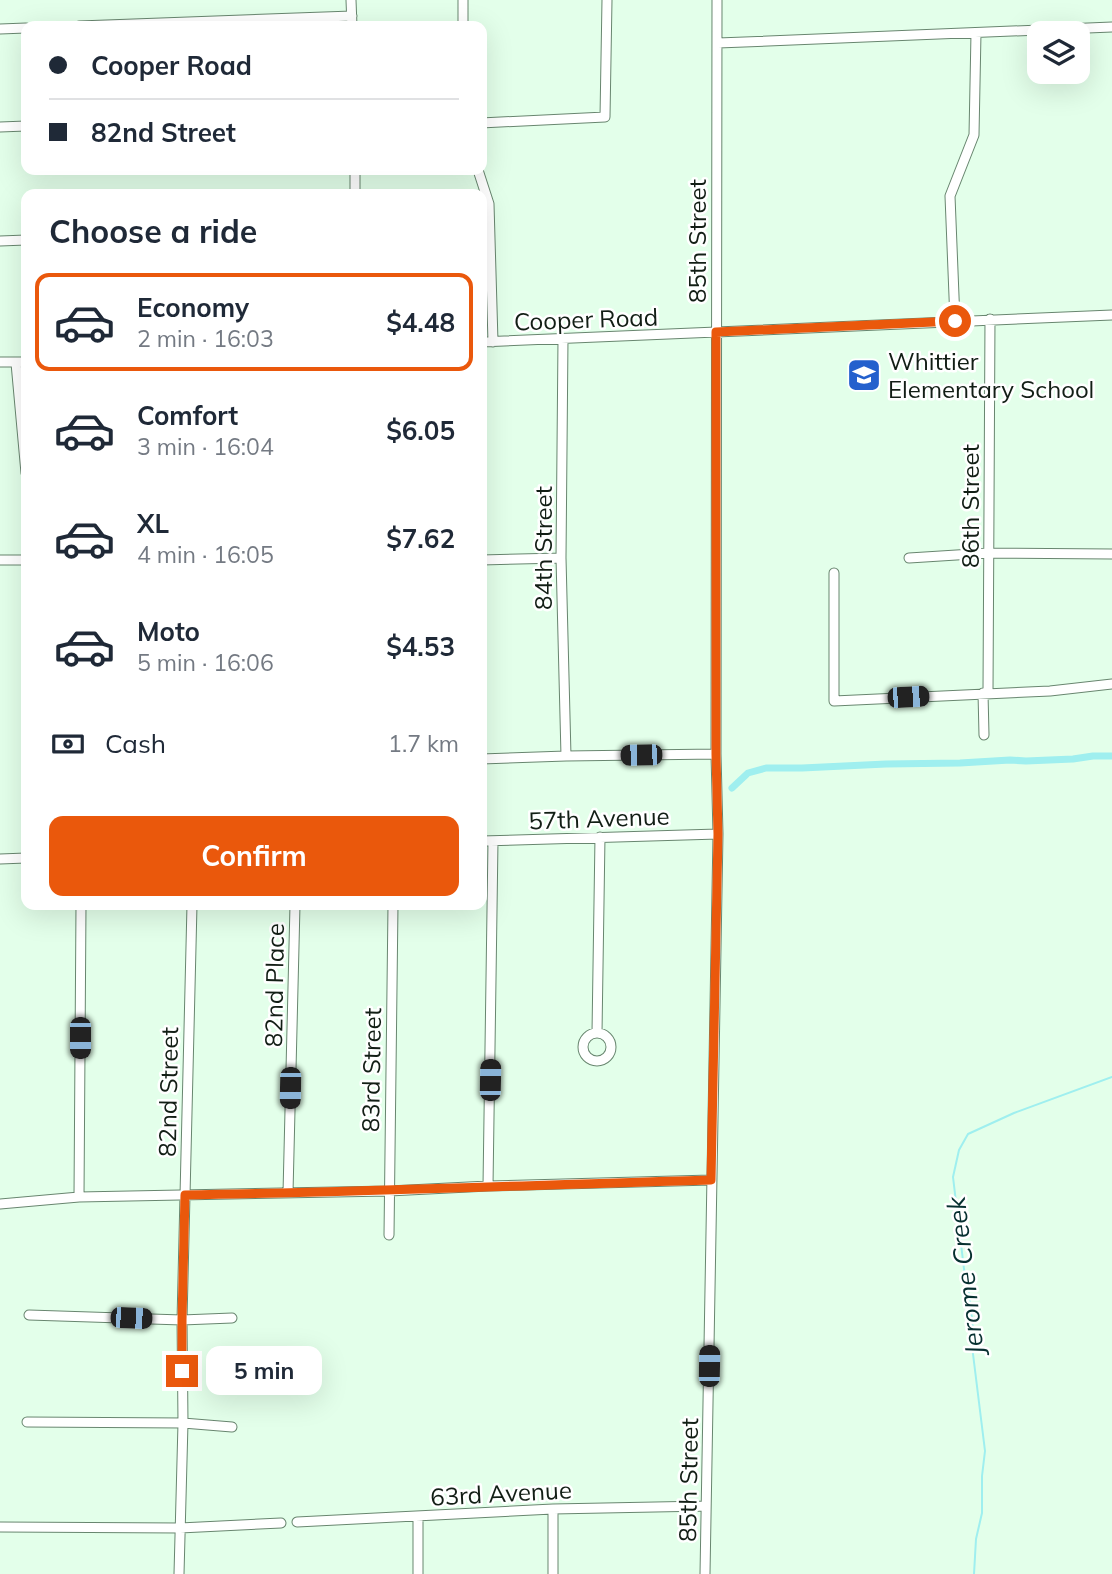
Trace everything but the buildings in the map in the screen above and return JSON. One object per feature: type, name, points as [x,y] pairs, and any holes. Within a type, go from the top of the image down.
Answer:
[{"type":"street","points":[[351,0],[352,21]]},
{"type":"street","points":[[463,0],[463,21]]},
{"type":"street","points":[[487,123],[605,117],[607,0]]},
{"type":"street","name":"85th Street","points":[[705,1574],[718,834],[717,0]]},
{"type":"street","points":[[718,43],[1112,27]]},
{"type":"street","points":[[0,29],[21,28]]},
{"type":"street","points":[[955,321],[950,196],[974,135],[976,33]]},
{"type":"street","points":[[0,127],[21,126]]},
{"type":"street","points":[[487,198],[493,342]]},
{"type":"street","points":[[0,241],[21,240]]},
{"type":"street","name":"Cooper Road","points":[[487,342],[1112,315]]},
{"type":"street","name":"86th Street","points":[[984,735],[990,319]]},
{"type":"street","name":"84th Street","points":[[563,339],[561,558],[566,756]]},
{"type":"street","points":[[0,362],[21,362]]},
{"type":"street","points":[[909,558],[988,553],[1112,554]]},
{"type":"street","points":[[487,560],[561,558]]},
{"type":"street","points":[[0,560],[21,560]]},
{"type":"street","points":[[834,573],[834,701],[1051,691],[1112,684]]},
{"type":"street","points":[[487,759],[716,754]]},
{"type":"street","name":"57th Avenue","points":[[487,841],[718,834]]},
{"type":"street","points":[[597,1033],[600,836]]},
{"type":"street","points":[[488,1186],[493,841]]},
{"type":"street","points":[[0,859],[21,858]]},
{"type":"street","points":[[79,1197],[81,910]]},
{"type":"street","name":"82nd Street","points":[[179,1574],[192,910]]},
{"type":"street","name":"82nd Place","points":[[288,1193],[295,910]]},
{"type":"street","name":"83rd Street","points":[[389,1235],[393,910]]},
{"type":"street","points":[[0,1204],[79,1197],[389,1191],[711,1180]]},
{"type":"street","points":[[29,1315],[182,1320],[232,1318]]},
{"type":"street","points":[[27,1422],[183,1423],[232,1427]]},
{"type":"street","name":"63rd Avenue","points":[[297,1522],[553,1509],[706,1506]]},
{"type":"street","points":[[553,1509],[553,1574]]},
{"type":"street","points":[[418,1517],[418,1574]]},
{"type":"street","points":[[0,1527],[180,1528],[282,1523]]},
{"type":"waterway","points":[[732,788],[748,773],[766,768],[1112,756]]},
{"type":"waterway","name":"Jerome Creek","points":[[974,1574],[976,1539],[982,1513],[985,1451],[973,1354],[974,1337],[969,1293],[953,1177],[959,1150],[968,1134],[1014,1113],[1112,1077]]},
{"type":"place","name":"Whittier Elementary School","points":[[864,375]]},
{"type":"route","points":[[182,1371],[185,1195],[711,1180],[718,834],[716,332],[955,321]]}]
